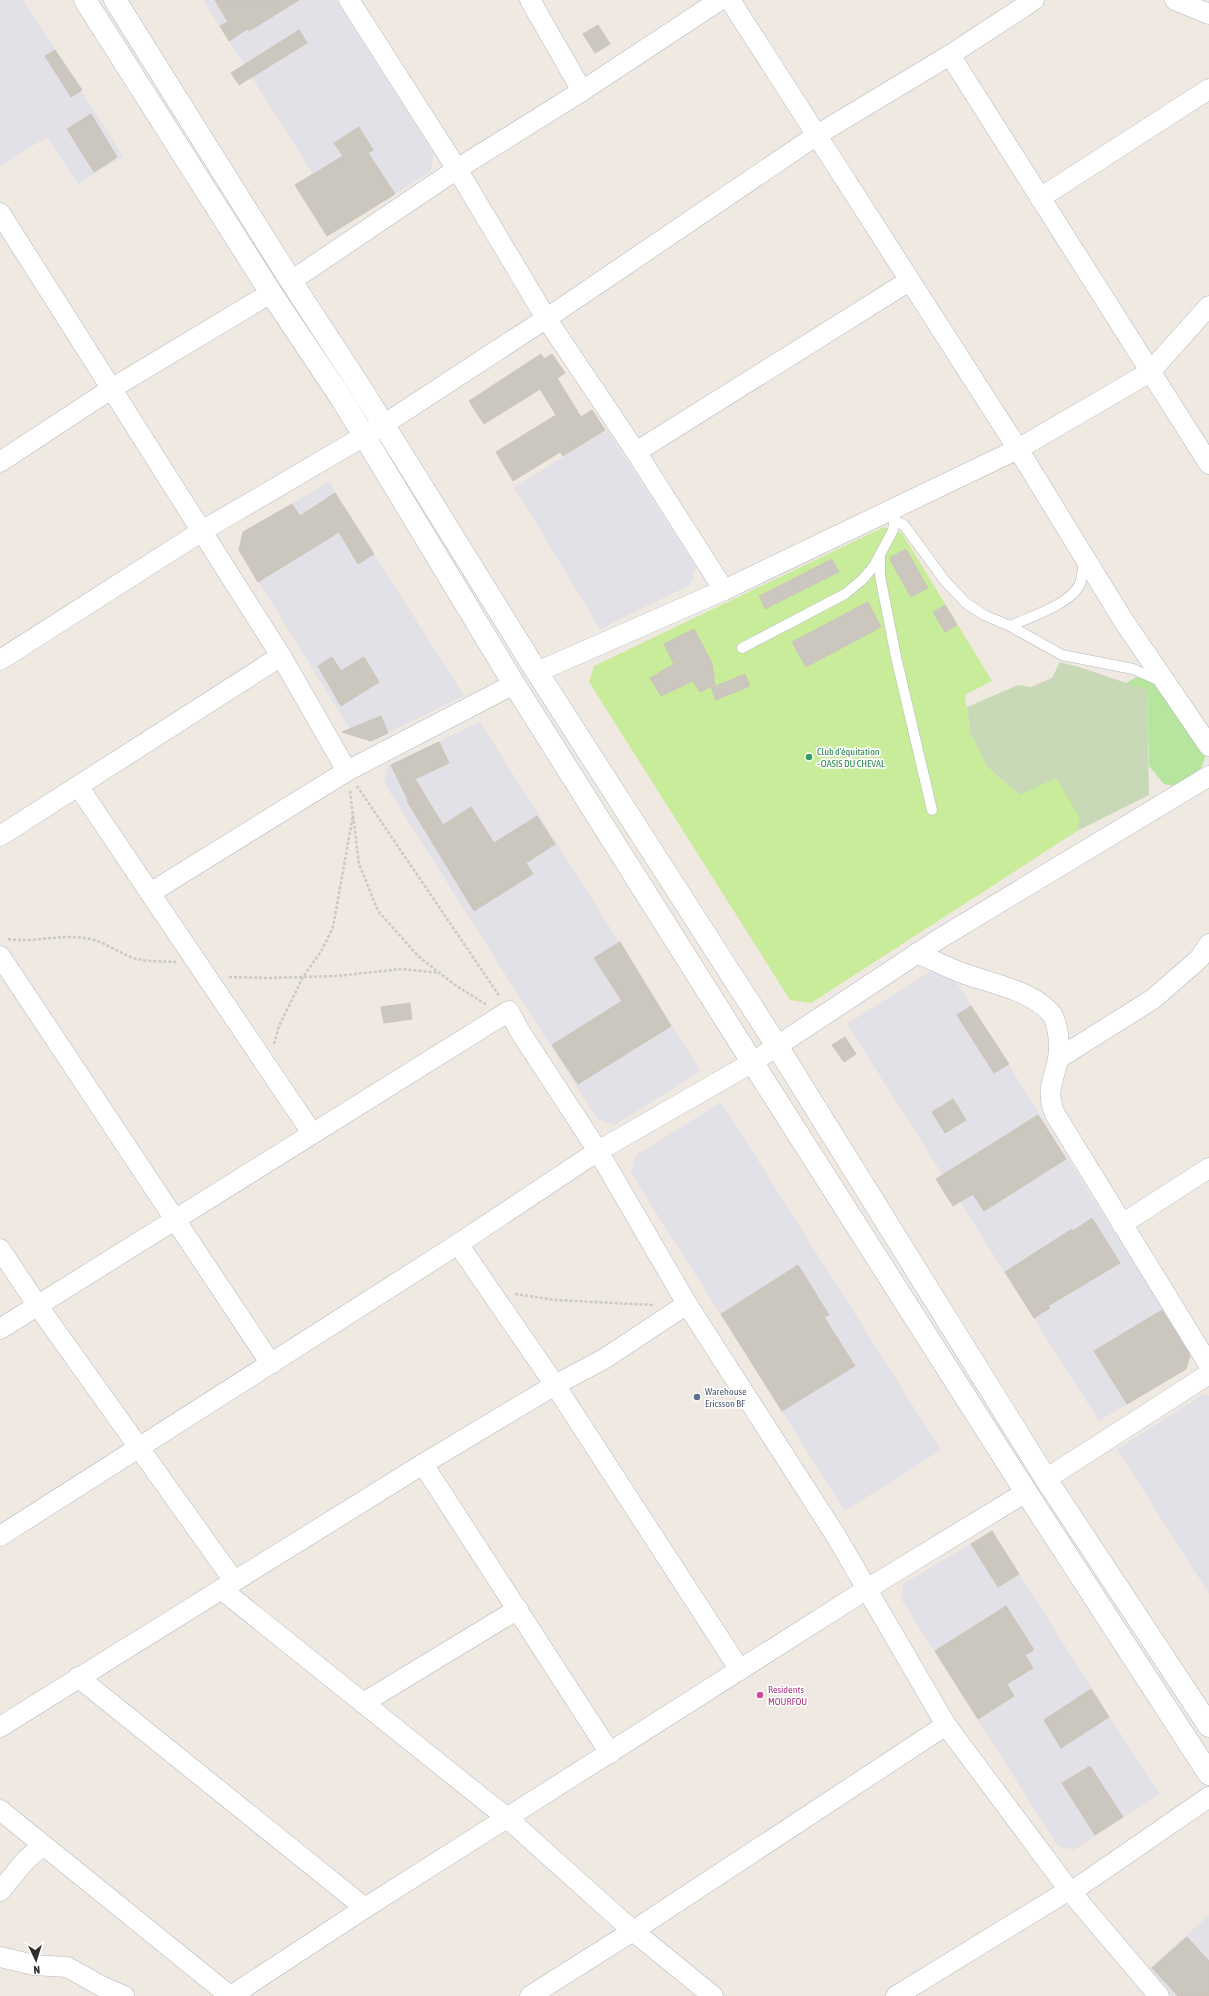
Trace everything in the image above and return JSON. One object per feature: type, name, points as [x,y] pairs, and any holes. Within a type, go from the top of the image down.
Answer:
[{"type":"street","points":[[85,0],[271,293],[364,436],[514,684],[753,1062],[1026,1492],[1209,1774]]},
{"type":"street","points":[[115,0],[537,672],[777,1046],[1046,1479],[1209,1726]]},
{"type":"street","points":[[349,0],[458,169],[546,318],[636,452],[724,590]]},
{"type":"street","points":[[530,0],[582,91]]},
{"type":"street","points":[[291,281],[458,169],[582,91],[720,0]]},
{"type":"street","points":[[730,0],[1018,449],[1082,550],[1123,620],[1165,684],[1209,746]]},
{"type":"street","points":[[0,660],[202,531],[383,425],[546,318],[817,135],[950,55],[1034,0]]},
{"type":"street","points":[[1175,0],[1209,14]]},
{"type":"street","points":[[950,55],[1209,464]]},
{"type":"street","points":[[1040,198],[1209,89]]},
{"type":"street","points":[[0,213],[281,656],[347,771]]},
{"type":"street","points":[[636,452],[909,281]]},
{"type":"street","points":[[0,462],[111,389],[271,293]]},
{"type":"street","points":[[537,672],[895,514],[1018,449],[1150,372],[1209,306]]},
{"type":"street","points":[[0,836],[281,656]]},
{"type":"street","points":[[150,894],[347,771],[514,684]]},
{"type":"street","points":[[0,1536],[272,1364],[458,1244],[598,1151],[753,1062],[917,953],[1209,776]]},
{"type":"street","points":[[78,786],[312,1133]]},
{"type":"street","points":[[1059,1058],[1153,999],[1199,959],[1209,944]]},
{"type":"street","points":[[917,953],[963,974],[997,984],[1036,1000],[1051,1013],[1054,1019],[1059,1044],[1059,1058],[1050,1089],[1050,1102],[1055,1114],[1209,1365]]},
{"type":"street","points":[[0,956],[272,1364]]},
{"type":"street","points":[[0,1330],[505,1013],[519,1030],[598,1151],[680,1308],[821,1512],[946,1725],[1069,1890],[1159,1996]]},
{"type":"street","points":[[1122,1224],[1209,1168]]},
{"type":"street","points":[[458,1244],[555,1385],[740,1670]]},
{"type":"street","points":[[0,1249],[38,1306],[140,1447],[227,1585],[363,1703],[507,1818],[633,1931],[713,1996]]},
{"type":"street","points":[[0,1726],[423,1464],[555,1385],[604,1359],[661,1319],[680,1308]]},
{"type":"street","points":[[1046,1479],[1209,1374]]},
{"type":"street","points":[[423,1464],[610,1753]]},
{"type":"street","points":[[0,1810],[231,1996],[365,1908],[740,1670],[1026,1492]]},
{"type":"street","points":[[363,1703],[518,1609]]},
{"type":"street","points":[[78,1677],[365,1908]]},
{"type":"street","points":[[533,1995],[946,1725]]},
{"type":"street","points":[[896,1996],[1069,1890],[1071,1892],[1209,1797]]},
{"type":"street","points":[[0,1891],[25,1861],[43,1844]]},
{"type":"street","points":[[0,1957],[34,1966],[67,1967],[103,1987],[124,1996]]},
{"type":"lane","points":[[742,648],[845,594],[863,579],[874,566],[893,530],[895,514]]},
{"type":"lane","points":[[895,514],[945,581],[966,603],[984,615],[1010,626],[1062,655],[1133,669],[1148,674],[1165,684]]},
{"type":"lane","points":[[1010,626],[1064,602],[1076,590],[1081,582],[1083,566],[1082,550]]},
{"type":"lane","points":[[880,556],[880,576],[896,657],[932,810]]},
{"type":"path","points":[[347,771],[359,864],[378,911],[418,956],[455,985],[505,1013]]},
{"type":"path","points":[[347,771],[505,1013]]},
{"type":"path","points":[[273,1074],[273,1050],[279,1026],[304,977],[322,950],[333,926],[353,811]]},
{"type":"path","points":[[513,1293],[519,1296],[556,1300],[604,1301],[680,1308]]},
{"type":"shaded area","points":[[0,0],[23,0],[123,156],[78,184],[47,137],[0,166]]},
{"type":"shaded area","points":[[203,0],[336,0],[434,154],[430,172],[345,225]]},
{"type":"shaded area","points":[[607,430],[696,567],[690,585],[600,629],[514,487]]},
{"type":"shaded area","points":[[329,482],[464,696],[371,741],[354,736],[239,550],[243,532]]},
{"type":"shaded area","points":[[480,722],[701,1071],[615,1125],[597,1119],[384,783],[388,765]]},
{"type":"shaded area","points":[[932,970],[950,972],[1190,1352],[1186,1369],[1099,1421],[847,1024]]},
{"type":"shaded area","points":[[721,1102],[941,1450],[845,1511],[631,1173],[635,1156]]},
{"type":"shaded area","points":[[1204,1394],[1209,1396],[1209,1594],[1117,1449]]},
{"type":"shaded area","points":[[992,1531],[1159,1794],[1074,1850],[1058,1846],[901,1599],[903,1584]]},
{"type":"shaded area","points":[[1209,1915],[1209,1996],[1171,1996],[1148,1969]]},
{"type":"green space","name":"Club d'équitation - OASIS DU CHEVAL","points":[[884,527],[902,533],[992,681],[965,695],[970,732],[987,767],[1020,795],[1056,778],[1080,818],[1077,831],[811,1003],[790,1000],[589,682],[594,666]]},
{"type":"green space","points":[[1060,662],[1147,690],[1149,795],[1077,831],[1079,818],[1020,795],[987,767],[970,732],[967,707],[1018,685],[1031,687],[1052,678]]},
{"type":"green space","points":[[1136,677],[1149,681],[1169,696],[1203,746],[1205,758],[1201,768],[1175,786],[1164,784],[1149,766],[1147,690],[1126,683]]},
{"type":"building","points":[[215,0],[299,0],[249,31],[247,29],[229,41],[220,26],[228,22]]},
{"type":"building","points":[[598,25],[610,44],[595,53],[583,34]]},
{"type":"building","points":[[299,30],[307,43],[239,85],[231,73]]},
{"type":"building","points":[[55,50],[82,90],[71,97],[45,56]]},
{"type":"building","points":[[91,114],[117,157],[94,172],[67,129]]},
{"type":"building","points":[[359,127],[373,150],[368,153],[395,194],[327,236],[295,185],[343,156],[334,143]]},
{"type":"building","points":[[541,354],[544,359],[552,354],[565,373],[557,378],[581,417],[592,410],[605,430],[563,456],[560,452],[513,481],[496,452],[556,415],[540,389],[484,424],[469,401]]},
{"type":"building","points":[[335,493],[374,554],[358,564],[339,532],[258,582],[239,550],[243,532],[292,504],[300,516]]},
{"type":"building","points":[[906,549],[928,588],[911,597],[889,558]]},
{"type":"building","points":[[832,559],[839,572],[765,609],[759,596]]},
{"type":"building","points":[[868,602],[881,627],[806,667],[792,642]]},
{"type":"building","points":[[945,605],[957,625],[945,632],[933,612]]},
{"type":"building","points":[[694,629],[712,663],[715,685],[700,692],[693,681],[661,696],[650,678],[674,664],[664,644]]},
{"type":"building","points":[[332,657],[341,671],[364,657],[379,682],[341,706],[318,666]]},
{"type":"building","points":[[745,674],[750,686],[716,700],[711,688]]},
{"type":"building","points":[[381,716],[388,733],[371,741],[342,732]]},
{"type":"building","points":[[439,742],[449,763],[415,779],[443,825],[471,807],[494,843],[537,816],[555,844],[526,863],[533,874],[474,911],[407,801],[408,800],[391,765]]},
{"type":"building","points":[[620,942],[671,1026],[578,1084],[552,1045],[622,1001],[594,958]]},
{"type":"building","points":[[410,1003],[412,1019],[384,1023],[381,1007]]},
{"type":"building","points":[[971,1006],[1009,1064],[994,1073],[957,1015]]},
{"type":"building","points":[[845,1037],[856,1054],[844,1062],[832,1045]]},
{"type":"building","points":[[953,1099],[966,1120],[945,1133],[932,1112]]},
{"type":"building","points":[[1038,1115],[1066,1159],[984,1211],[973,1194],[953,1206],[936,1179]]},
{"type":"building","points":[[1092,1218],[1120,1263],[1048,1306],[1050,1308],[1034,1318],[1005,1272],[1072,1229],[1073,1231]]},
{"type":"building","points":[[798,1265],[829,1315],[824,1317],[855,1366],[782,1411],[721,1314]]},
{"type":"building","points":[[1162,1310],[1190,1355],[1186,1369],[1127,1404],[1094,1351]]},
{"type":"building","points":[[992,1531],[1019,1574],[998,1587],[971,1544]]},
{"type":"building","points":[[1006,1606],[1034,1650],[1025,1655],[1033,1668],[1007,1684],[1014,1696],[978,1719],[935,1651]]},
{"type":"building","points":[[1091,1689],[1109,1717],[1061,1748],[1044,1720]]},
{"type":"building","points":[[1090,1766],[1123,1817],[1095,1835],[1062,1783]]},
{"type":"building","points":[[1187,1937],[1209,1961],[1209,1996],[1178,1996],[1152,1968]]},
{"type":"place","name":"Club d'équitation - OASIS DU CHEVAL","points":[[809,757]]},
{"type":"place","name":"Warehouse Ericsson BF","points":[[697,1397]]},
{"type":"place","name":"Residents MOURFOU","points":[[760,1695]]}]
